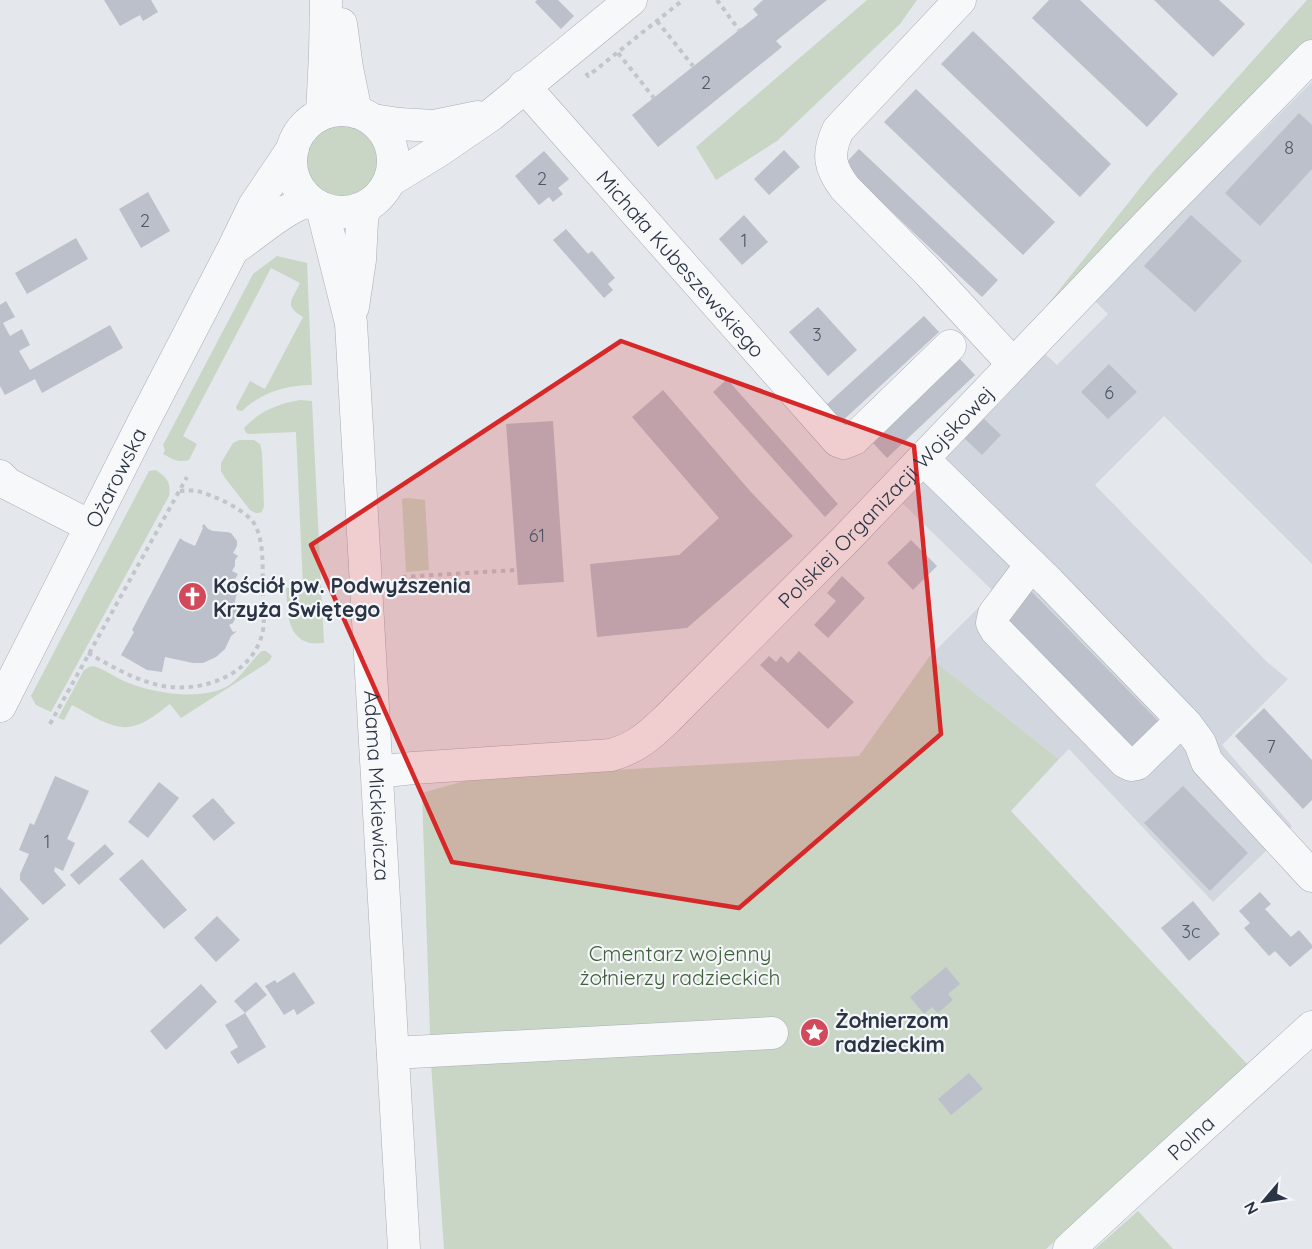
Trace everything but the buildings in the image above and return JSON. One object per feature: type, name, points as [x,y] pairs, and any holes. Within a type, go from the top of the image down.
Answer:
[{"type":"street","points":[[322,114],[326,0]]},
{"type":"street","points":[[338,0],[347,68],[365,116],[385,132],[392,147],[394,163],[386,189],[372,204],[342,213],[315,204],[299,188],[291,165],[293,148],[303,127],[322,114],[345,110],[365,116],[399,124],[434,126],[491,115]]},
{"type":"street","points":[[390,180],[440,150],[491,115],[631,0]]},
{"type":"street","points":[[960,0],[838,130],[830,153],[831,166],[845,188],[929,273],[1013,364]]},
{"type":"street","name":"Polskiej Organizacji Wojskowej","points":[[377,772],[600,756],[625,751],[648,737],[844,542],[1159,212],[1312,56]]},
{"type":"street","name":"Michała Kubeszewskiego","points":[[524,86],[838,441],[844,443],[854,439],[950,346]]},
{"type":"street","name":"Ożarowska","points":[[0,706],[254,206],[293,148]]},
{"type":"street","name":"Ożarowska","points":[[233,249],[293,206],[315,204]]},
{"type":"street","name":"Adama Mickiewicza","points":[[315,204],[351,323]]},
{"type":"street","name":"Adama Mickiewicza","points":[[364,208],[360,260],[351,323],[404,1249]]},
{"type":"street","points":[[923,459],[1050,582],[1182,720],[1200,743],[1207,762],[1312,876]]},
{"type":"street","points":[[0,476],[8,484],[90,526]]},
{"type":"street","points":[[1031,565],[994,614],[992,623],[996,630],[1125,762],[1131,765],[1137,764],[1182,720]]},
{"type":"street","name":"Polna","points":[[1069,1249],[1312,1027]]},
{"type":"street","points":[[393,1053],[772,1033]]},
{"type":"path","points":[[717,0],[739,30]]},
{"type":"path","points":[[657,21],[693,66]]},
{"type":"path","points":[[618,53],[654,98]]},
{"type":"path","points":[[50,723],[187,477]]},
{"type":"path","points":[[88,653],[129,676],[160,686],[184,687],[210,683],[228,676],[243,666],[254,652],[261,637],[264,621],[261,540],[255,524],[243,513],[211,495],[194,490],[179,491]]},
{"type":"path","points":[[402,577],[516,570]]},
{"type":"highlighted area","points":[[621,341],[914,446],[941,734],[739,908],[452,862],[311,545]]},
{"type":"shaded area","points":[[1312,82],[1312,564],[1164,416],[1095,485],[1267,662],[1288,679],[1222,745],[1292,826],[1213,902],[1069,749],[1059,759],[929,657],[994,592],[898,499],[1043,352],[1057,365],[1108,314],[1093,299]]},
{"type":"green space","points":[[867,0],[917,0],[900,24],[777,141],[716,180],[696,147]]},
{"type":"green space","points":[[1307,0],[1312,0],[1312,39],[1018,342],[1152,173]]},
{"type":"green space","points":[[341,121],[355,124],[368,132],[376,145],[379,159],[376,173],[368,186],[355,194],[341,197],[327,194],[314,186],[306,173],[303,159],[306,145],[314,132],[327,124]]},
{"type":"green space","points":[[277,256],[307,263],[312,385],[274,391],[257,399],[242,411],[237,410],[236,407],[250,381],[265,389],[303,317],[291,306],[300,283],[271,268],[183,436],[197,444],[189,460],[172,459],[163,454],[165,450],[163,445],[253,274]]},
{"type":"green space","points":[[300,400],[312,401],[324,643],[302,640],[296,635],[289,620],[286,588],[303,587],[296,432],[250,434],[246,433],[244,428],[269,409]]},
{"type":"green space","points":[[239,440],[254,440],[260,444],[264,506],[260,513],[250,510],[221,471],[221,463],[233,443]]},
{"type":"green space","points":[[156,470],[167,481],[169,496],[51,712],[36,705],[31,696],[149,471]]},
{"type":"green space","points":[[402,499],[425,500],[429,570],[406,572]]},
{"type":"green space","points":[[262,651],[272,656],[267,663],[181,718],[170,704],[153,717],[126,727],[102,721],[72,705],[64,720],[58,718],[84,670],[90,667],[97,667],[126,682],[149,689],[176,694],[202,694],[232,683]]},
{"type":"green space","name":"Cmentarz wojenny żołnierzy radzieckich","points":[[929,657],[1059,759],[1011,811],[1248,1065],[1046,1249],[444,1249],[431,1063],[422,793],[475,778],[859,756]]},
{"type":"green space","points":[[1138,1211],[1173,1249],[1095,1249]]},
{"type":"place","name":"Kościół pw. Podwyższenia Krzyża Świętego","points":[[192,597]]},
{"type":"place","name":"Żołnierzom radzieckim","points":[[814,1032]]}]
